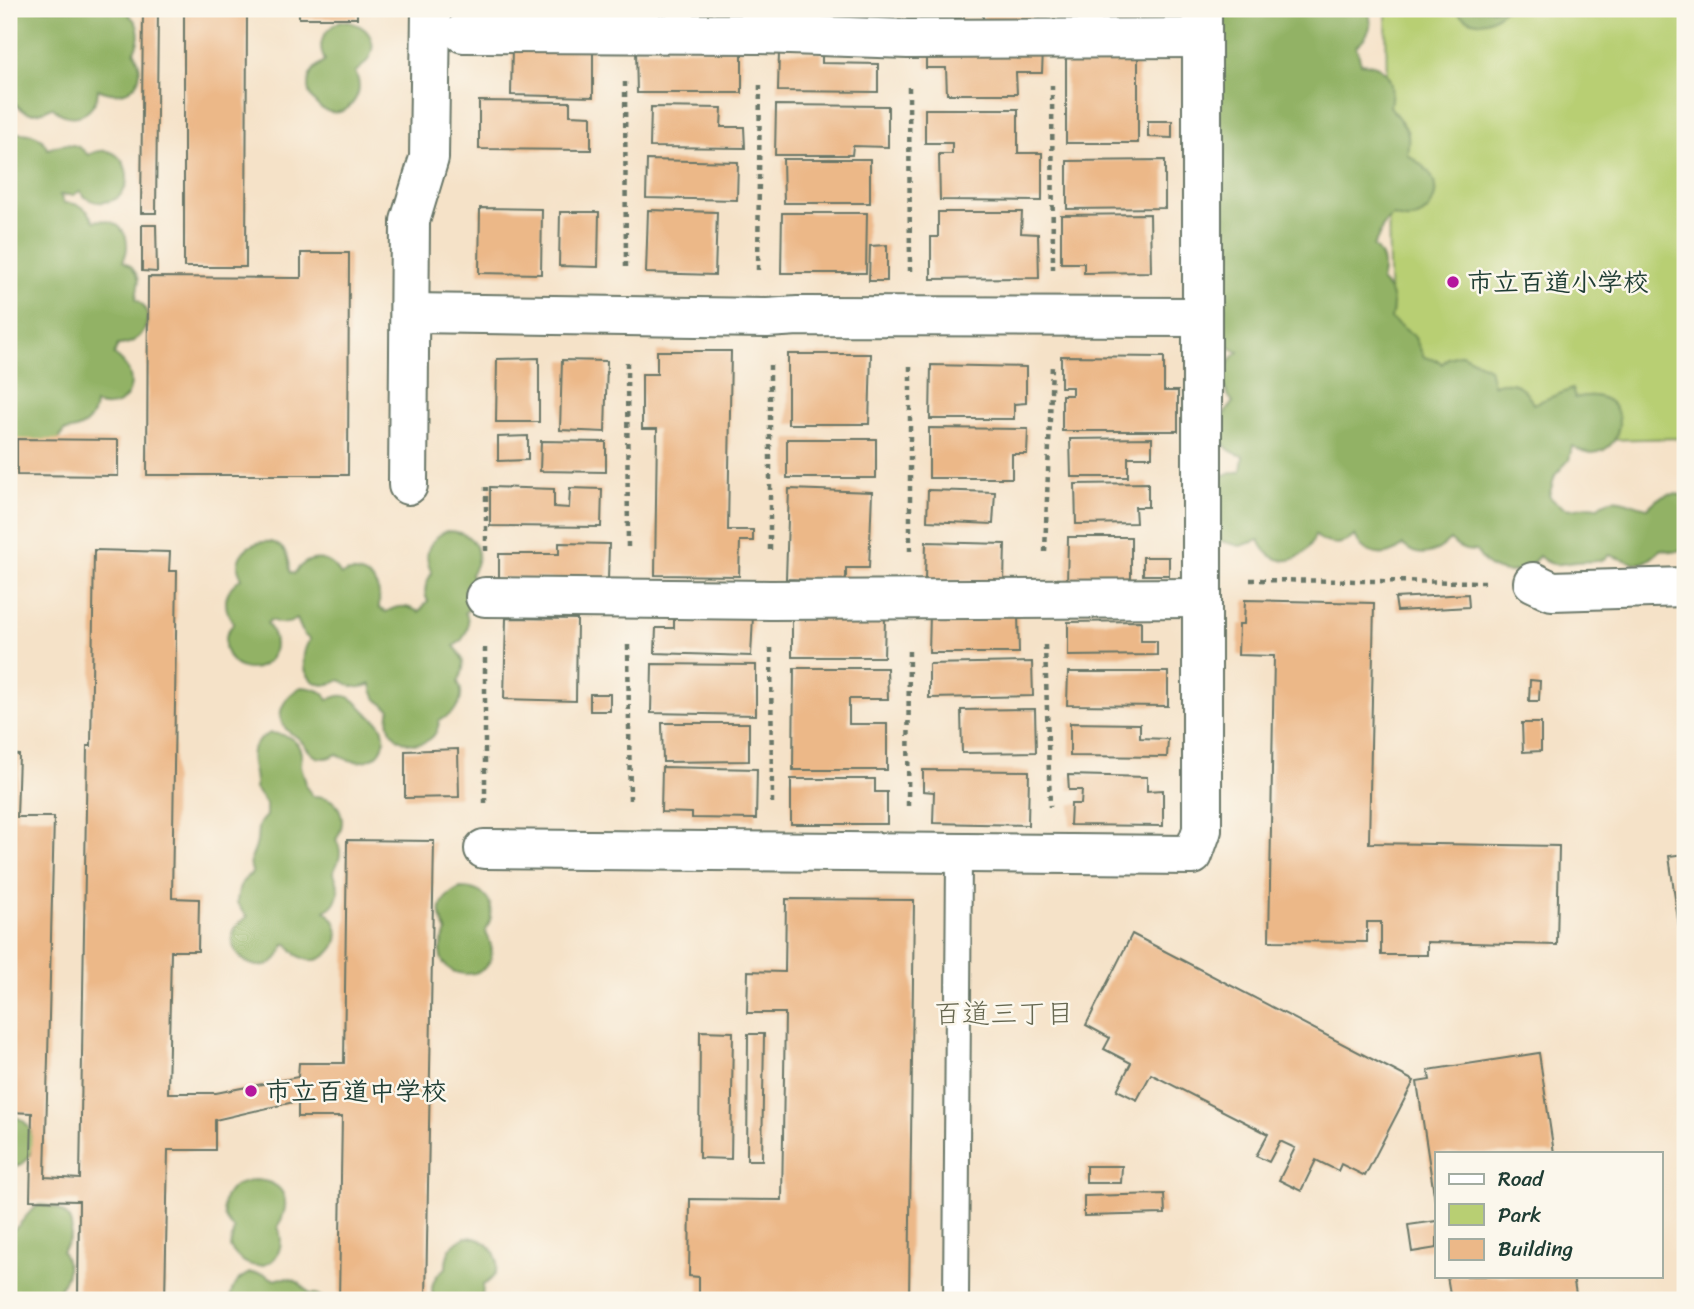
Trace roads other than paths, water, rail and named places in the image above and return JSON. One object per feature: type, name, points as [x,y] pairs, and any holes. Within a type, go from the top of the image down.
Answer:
[{"type":"street","points":[[408,485],[410,221],[429,158],[431,9]]},
{"type":"street","points":[[463,33],[1052,39],[1202,24],[1202,830],[1193,855],[484,849]]},
{"type":"street","points":[[410,313],[767,318],[1201,317]]},
{"type":"street","points":[[1533,582],[1552,591],[1685,587]]},
{"type":"street","points":[[485,597],[1044,600],[1202,589]]},
{"type":"lane","points":[[956,1300],[959,854]]},
{"type":"place","name":"市立百道小学校","points":[[1453,282]]},
{"type":"place","name":"市立百道中学校","points":[[251,1091]]},
{"type":"district","name":"百道三丁目","points":[[1004,1013]]}]
